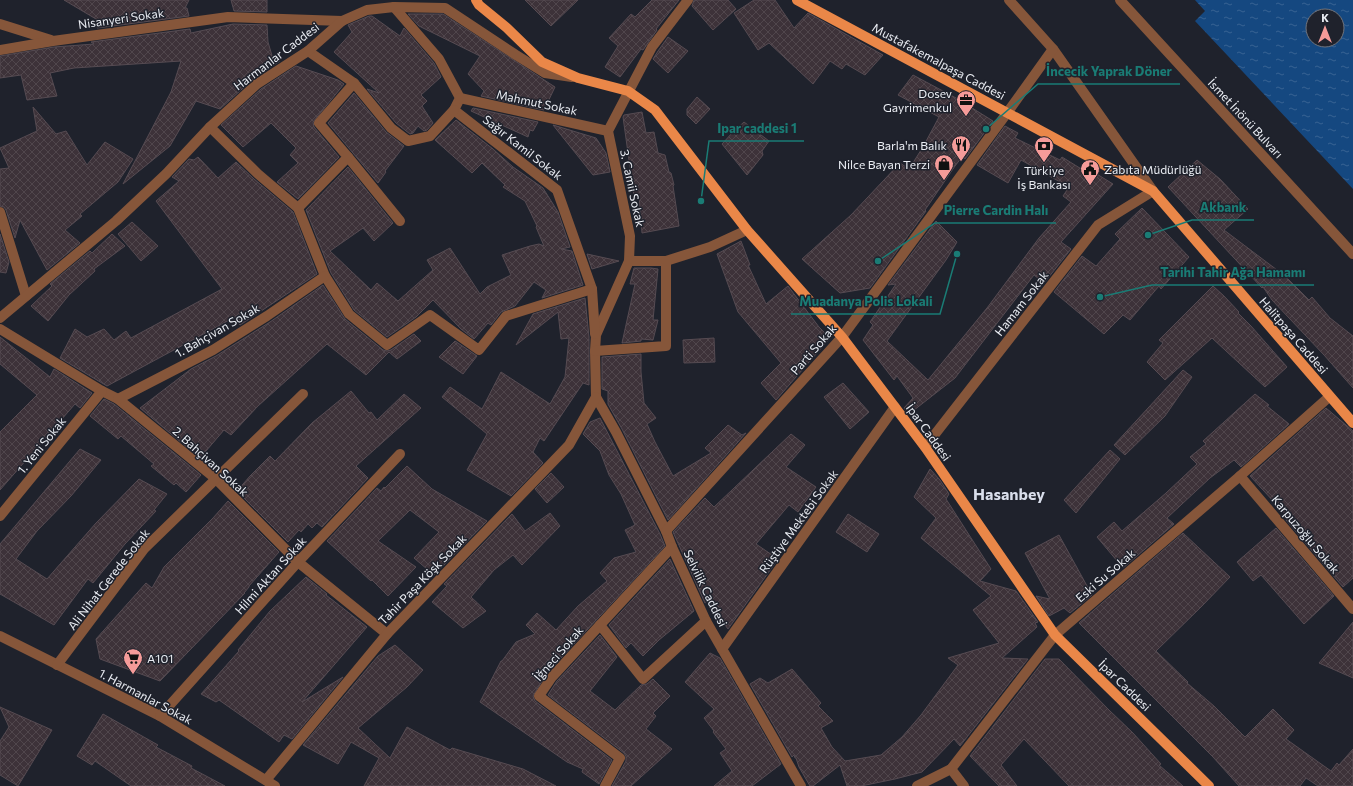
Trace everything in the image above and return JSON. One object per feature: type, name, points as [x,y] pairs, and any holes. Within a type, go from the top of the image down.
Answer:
[{"type":"main road","points":[[476,0],[479,5],[507,28],[542,62],[578,78],[628,91]]},
{"type":"main road","name":"Mustafakemalpaşa Caddesi","points":[[797,0],[1153,191]]},
{"type":"main road","name":"İpar Caddesi","points":[[628,91],[655,110],[746,230],[842,337],[925,446],[1055,635],[1209,786]]},
{"type":"main road","name":"Halitpaşa Caddesi","points":[[1153,191],[1329,397],[1353,423]]},
{"type":"street","points":[[608,130],[652,47],[688,0]]},
{"type":"street","points":[[1009,0],[1053,49],[1153,191]]},
{"type":"street","name":"İsmet İnönü Bulvarı","points":[[1120,0],[1353,254]]},
{"type":"street","name":"Harmanlar Caddesi","points":[[0,318],[116,221],[166,174],[210,127],[257,84],[308,51],[342,20],[367,10],[394,7],[445,8],[545,73],[578,78]]},
{"type":"street","points":[[308,51],[354,83],[391,128],[408,141],[430,136],[454,110],[460,98],[439,59],[394,7]]},
{"type":"street","name":"Nisanyeri Sokak","points":[[0,50],[53,41],[228,17],[342,20]]},
{"type":"street","points":[[0,24],[53,41]]},
{"type":"street","name":"Parti Sokak","points":[[666,532],[842,337],[1053,49]]},
{"type":"street","points":[[354,83],[319,123],[400,221]]},
{"type":"street","name":"Mahmut Sokak","points":[[460,98],[608,130]]},
{"type":"street","name":"Sağır Kamil Sokak","points":[[454,110],[557,190],[592,289],[596,335]]},
{"type":"street","points":[[210,127],[258,174],[298,208],[324,276],[349,314],[387,345],[430,315],[478,350],[506,316],[592,289]]},
{"type":"street","name":"3. Camii Sokak","points":[[596,397],[596,335],[629,261],[630,236],[608,130]]},
{"type":"street","points":[[298,208],[348,157]]},
{"type":"street","name":"Hamam Sokak","points":[[925,446],[1098,225],[1153,191]]},
{"type":"street","points":[[0,212],[26,296]]},
{"type":"street","points":[[629,261],[666,261],[710,247],[746,230]]},
{"type":"street","points":[[595,350],[666,346],[666,261]]},
{"type":"street","name":"1. Bahçivan Sokak","points":[[118,399],[213,350],[267,316],[324,276]]},
{"type":"street","name":"2. Bahçivan Sokak","points":[[0,329],[102,391],[118,399],[215,478],[298,562],[387,634]]},
{"type":"street","name":"1. Yeni Sokak","points":[[0,516],[102,391]]},
{"type":"street","name":"Ali Nihat Gerede Sokak","points":[[57,666],[144,549],[215,478],[303,394]]},
{"type":"street","name":"Selvilik Caddesi","points":[[596,397],[616,432],[666,532],[706,621],[800,786]]},
{"type":"street","name":"Tahir Paşa Köşk Sokak","points":[[266,780],[387,634],[570,445],[596,397]]},
{"type":"street","name":"Eski Su Sokak","points":[[916,786],[951,769],[1055,635],[1240,476],[1329,397]]},
{"type":"street","name":"Rüştiye Mektebi Sokak","points":[[722,649],[895,408]]},
{"type":"street","name":"Hilmi Aktan Sokak","points":[[160,716],[298,562],[400,454]]},
{"type":"street","name":"Karpuzoğlu Sokak","points":[[1240,476],[1353,609]]},
{"type":"street","name":"İğneci Sokak","points":[[605,786],[620,758],[539,696],[552,677],[672,547]]},
{"type":"street","points":[[600,625],[643,679],[706,621]]},
{"type":"street","name":"1. Harmanlar Sokak","points":[[0,636],[57,666],[160,716],[276,786]]},
{"type":"street","points":[[951,769],[964,786]]},
{"type":"water","points":[[1195,0],[1353,0],[1353,189],[1195,21],[1205,11]]},
{"type":"building","points":[[64,0],[189,0],[185,8],[187,8],[189,16],[97,28],[101,22]]},
{"type":"building","points":[[231,0],[267,0],[267,12],[234,11]]},
{"type":"building","points":[[525,0],[578,0],[551,26]]},
{"type":"building","points":[[652,0],[679,0],[656,29],[657,30],[643,50],[641,49],[620,77],[605,67],[618,46],[609,38],[631,14],[635,17]]},
{"type":"building","points":[[694,0],[728,0],[736,9],[713,30],[692,6]]},
{"type":"building","points":[[754,0],[775,0],[794,28],[808,13],[883,55],[865,75],[846,64],[842,69],[830,61],[813,84],[769,43],[758,50],[734,13]]},
{"type":"building","points":[[408,14],[443,14],[555,87],[544,110],[481,96],[484,91],[468,74],[480,56],[419,26]]},
{"type":"building","points":[[372,16],[400,36],[404,28],[434,63],[441,77],[421,95],[427,101],[422,106],[433,123],[427,130],[424,131],[418,126],[413,133],[410,134],[396,123],[367,89],[379,93],[334,52],[352,32],[348,25]]},
{"type":"building","points":[[233,24],[267,25],[268,42],[273,59],[280,61],[253,79],[220,109],[196,101],[170,146],[123,184],[171,92],[181,61],[74,68],[50,73],[57,96],[27,100],[21,75],[0,78],[0,56],[54,47],[94,44],[91,42],[190,29],[191,33]]},
{"type":"building","points":[[668,37],[688,51],[668,73],[653,59]]},
{"type":"building","points":[[296,66],[338,80],[344,84],[313,122],[314,127],[339,157],[298,199],[277,182],[298,163],[290,155],[296,148],[271,123],[243,147],[221,125],[261,89]]},
{"type":"building","points":[[913,75],[956,98],[993,121],[965,159],[962,157],[955,166],[925,210],[926,211],[870,288],[840,293],[802,259],[851,215],[900,163],[909,169],[923,147],[939,117],[898,95]]},
{"type":"building","points":[[354,93],[386,132],[404,146],[378,183],[328,123]]},
{"type":"building","points":[[697,97],[710,109],[696,124],[687,115],[687,109]]},
{"type":"building","points":[[33,107],[56,134],[66,131],[87,165],[105,142],[133,159],[118,182],[80,214],[82,216],[65,230],[80,243],[47,270],[20,220],[15,238],[6,210],[4,207],[0,206],[0,169],[9,168],[0,148],[37,131]]},
{"type":"building","points":[[473,108],[538,122],[533,131],[530,130],[528,137],[471,111]]},
{"type":"building","points":[[642,112],[646,133],[654,132],[658,153],[665,155],[669,172],[671,173],[679,226],[642,233],[639,195],[634,196],[623,117],[624,115]]},
{"type":"building","points":[[456,120],[513,167],[543,188],[558,212],[570,247],[561,249],[572,251],[583,285],[542,298],[546,290],[534,282],[515,306],[501,312],[491,325],[488,323],[474,339],[461,329],[433,300],[416,317],[387,337],[354,310],[331,273],[306,210],[348,167],[393,223],[374,241],[363,228],[330,251],[371,290],[377,283],[398,301],[433,270],[427,260],[450,248],[480,294],[487,287],[511,275],[502,255],[539,244],[544,246],[536,227],[537,226],[525,201],[503,187],[505,185],[482,163],[472,173],[435,140]]},
{"type":"building","points":[[744,122],[769,141],[762,151],[763,155],[747,175],[722,144]]},
{"type":"building","points":[[553,125],[596,138],[606,153],[610,172],[593,175]]},
{"type":"building","points":[[1005,126],[1018,133],[1015,138],[1060,160],[1062,157],[1083,170],[1087,168],[1113,184],[1061,242],[1071,249],[1044,283],[1034,275],[955,378],[909,414],[904,408],[913,398],[897,376],[894,380],[863,340],[873,325],[870,322],[896,284],[888,285],[936,221],[957,242],[946,260],[887,341],[928,380],[987,308],[1039,238],[1071,202],[1063,196],[1069,187],[1021,160],[1008,183],[977,165]]},
{"type":"building","points":[[198,157],[218,178],[236,162],[293,212],[317,274],[240,325],[235,317],[107,386],[60,358],[75,329],[87,337],[104,329],[114,340],[126,331],[131,338],[222,289],[156,201],[179,181],[172,177],[189,159],[194,160]]},
{"type":"building","points":[[1197,160],[1220,179],[1248,209],[1224,230],[1285,276],[1309,300],[1312,297],[1330,318],[1353,336],[1353,388],[1272,300],[1263,287],[1262,288],[1168,187]]},
{"type":"building","points":[[1142,208],[1189,257],[1161,289],[1159,286],[1130,320],[1123,315],[1104,334],[1054,292],[1082,256],[1096,266],[1120,239],[1115,234]]},
{"type":"building","points":[[132,222],[158,246],[141,261],[118,234]]},
{"type":"building","points":[[0,234],[9,262],[6,273],[0,272]]},
{"type":"building","points":[[112,234],[125,246],[94,269],[95,271],[69,295],[48,321],[31,306],[52,286],[50,284],[90,251],[92,253]]},
{"type":"building","points":[[741,241],[750,265],[748,265],[766,304],[788,286],[819,327],[830,338],[776,400],[761,383],[781,363],[738,312],[717,254]]},
{"type":"building","points":[[587,254],[619,261],[592,269]]},
{"type":"building","points":[[634,268],[658,269],[653,320],[658,320],[653,340],[641,339],[641,341],[622,343],[635,284],[630,284]]},
{"type":"building","points":[[323,285],[345,319],[383,350],[391,350],[414,334],[421,341],[397,359],[389,352],[366,375],[327,344],[258,406],[231,435],[224,430],[200,458],[140,408],[191,369],[216,356],[270,322]]},
{"type":"building","points":[[1213,286],[1239,312],[1238,313],[1287,367],[1265,387],[1212,338],[1165,380],[1147,362],[1163,343],[1159,340]]},
{"type":"building","points":[[585,298],[589,337],[589,385],[583,383],[544,441],[540,438],[533,452],[543,463],[511,496],[467,470],[487,434],[442,397],[450,387],[482,409],[501,372],[550,404],[565,377],[569,338],[561,339],[558,312],[516,345],[533,314]]},
{"type":"building","points":[[0,337],[50,377],[54,369],[92,393],[80,408],[75,404],[0,490],[0,432],[37,395],[0,364]]},
{"type":"building","points":[[714,338],[715,362],[684,363],[683,340]]},
{"type":"building","points":[[455,341],[477,356],[463,374],[439,357]]},
{"type":"building","points":[[641,354],[644,403],[656,418],[647,424],[673,476],[711,453],[705,448],[728,425],[742,435],[746,433],[668,520],[608,404],[608,391],[602,389],[602,357]]},
{"type":"building","points":[[1183,370],[1192,377],[1165,416],[1125,455],[1114,445]]},
{"type":"building","points":[[843,383],[869,412],[850,429],[824,397]]},
{"type":"building","points":[[351,391],[369,413],[371,412],[377,420],[404,394],[421,408],[356,466],[368,478],[322,527],[317,523],[312,528],[308,524],[301,532],[299,530],[288,542],[237,491],[270,456],[275,461],[312,423]]},
{"type":"building","points":[[1255,394],[1289,424],[1241,467],[1234,460],[1210,478],[1167,518],[1174,524],[1123,568],[1097,537],[1114,522],[1122,531],[1166,493],[1197,464],[1190,457],[1206,444],[1203,441]]},
{"type":"building","points":[[104,399],[114,404],[201,475],[186,492],[176,483],[174,485],[151,466],[154,464],[121,436],[118,439],[90,416]]},
{"type":"building","points":[[1326,408],[1353,431],[1353,578],[1343,587],[1286,520],[1288,517],[1250,476]]},
{"type":"building","points":[[600,418],[665,546],[547,673],[533,696],[535,701],[612,760],[599,784],[582,772],[583,769],[567,762],[480,702],[501,661],[516,642],[535,634],[526,625],[537,613],[556,630],[578,606],[607,581],[600,573],[614,558],[636,552],[625,530],[635,525],[621,494],[609,475],[600,451],[583,434],[590,422]]},
{"type":"building","points":[[791,434],[805,445],[786,467],[816,487],[798,512],[789,505],[756,544],[778,559],[728,629],[708,601],[705,603],[673,532],[705,498],[714,507]]},
{"type":"building","points":[[80,449],[101,460],[71,496],[37,531],[16,559],[47,579],[96,523],[139,479],[167,494],[154,510],[156,511],[125,544],[93,583],[88,579],[54,625],[0,594],[0,544]]},
{"type":"building","points":[[1110,450],[1120,459],[1076,513],[1064,500]]},
{"type":"building","points":[[407,466],[432,489],[487,521],[434,575],[414,558],[439,532],[410,510],[378,541],[416,567],[388,596],[327,541],[377,488],[381,491]]},
{"type":"building","points":[[930,469],[940,480],[949,494],[946,499],[991,569],[980,581],[1016,591],[1038,622],[1035,623],[1037,627],[1002,658],[1028,659],[960,746],[954,739],[922,772],[861,786],[847,786],[840,765],[813,786],[810,786],[799,767],[796,758],[794,755],[792,757],[750,684],[760,678],[768,683],[792,669],[821,703],[818,706],[833,721],[821,728],[832,747],[845,761],[881,755],[902,737],[921,715],[958,665],[948,658],[999,643],[973,610],[991,596],[921,538],[936,518],[914,497]]},
{"type":"building","points":[[551,473],[564,487],[547,503],[535,489]]},
{"type":"building","points":[[228,501],[279,552],[249,586],[245,593],[160,681],[100,659],[96,639],[146,583],[152,588],[164,567]]},
{"type":"building","points":[[550,513],[560,526],[522,565],[513,555],[494,570],[471,597],[486,611],[463,628],[432,602],[447,586],[444,584],[512,514],[525,531]]},
{"type":"building","points":[[848,514],[879,534],[867,552],[836,532]]},
{"type":"building","points":[[1276,528],[1334,596],[1304,624],[1261,575],[1253,581],[1237,562]]},
{"type":"building","points":[[1183,533],[1230,577],[1156,651],[1188,682],[1187,683],[1214,706],[1245,737],[1273,709],[1294,730],[1286,739],[1331,771],[1337,763],[1339,765],[1353,749],[1353,786],[1318,786],[1306,778],[1300,786],[1239,786],[1213,757],[1079,623]]},
{"type":"building","points":[[1059,535],[1092,595],[1070,613],[1064,608],[1049,616],[1036,596],[1050,599],[1025,553]]},
{"type":"building","points":[[670,559],[694,611],[659,640],[643,656],[631,643],[626,648],[609,625]]},
{"type":"building","points":[[306,577],[327,594],[326,595],[367,627],[302,702],[343,677],[292,739],[284,735],[279,742],[219,700],[216,702],[201,694],[239,651],[238,650],[270,611]]},
{"type":"building","points":[[1353,622],[1353,678],[1319,663]]},
{"type":"building","points":[[600,635],[617,657],[590,691],[615,710],[641,685],[647,684],[653,679],[670,696],[653,713],[656,716],[646,729],[672,749],[631,786],[612,786],[626,761],[626,756],[624,753],[548,695],[557,681]]},
{"type":"building","points":[[395,645],[423,670],[407,687],[358,728],[390,758],[407,727],[450,750],[452,748],[523,769],[556,786],[364,786],[379,758],[351,742],[338,764],[303,745],[378,656]]},
{"type":"building","points":[[710,653],[720,658],[781,764],[752,786],[714,786],[732,771],[720,753],[726,749],[704,718],[714,709],[685,682]]},
{"type":"building","points":[[1045,659],[1059,659],[1133,733],[1161,764],[1159,765],[1183,786],[1069,786],[1024,739],[1001,765],[1017,786],[999,786],[970,756]]},
{"type":"building","points":[[0,707],[52,730],[18,786],[0,775],[0,741],[9,727]]},
{"type":"building","points":[[103,714],[158,745],[156,747],[192,766],[191,768],[225,786],[131,786],[95,761],[92,765],[77,756]]},
{"type":"place","name":"Dosev Gayrimenkul","points":[[966,117]]},
{"type":"place","name":"İncecik Yaprak Döner","points":[[986,129]]},
{"type":"place","name":"Barla'm Balık","points":[[961,162]]},
{"type":"place","name":"Türkiye İş Bankası","points":[[1044,163]]},
{"type":"place","name":"Nilce Bayan Terzi","points":[[944,181]]},
{"type":"place","name":"Zabıta Müdürlüğü","points":[[1090,186]]},
{"type":"place","name":"Ipar caddesi 1","points":[[701,201]]},
{"type":"place","name":"Akbank","points":[[1148,235]]},
{"type":"place","name":"Muadanya Polis Lokali","points":[[957,254]]},
{"type":"place","name":"Pierre Cardin Halı","points":[[878,261]]},
{"type":"place","name":"Tarihi Tahir Ağa Hamamı","points":[[1100,297]]},
{"type":"place","name":"A101","points":[[133,675]]},
{"type":"district","name":"Hasanbey","points":[[1009,493]]}]
